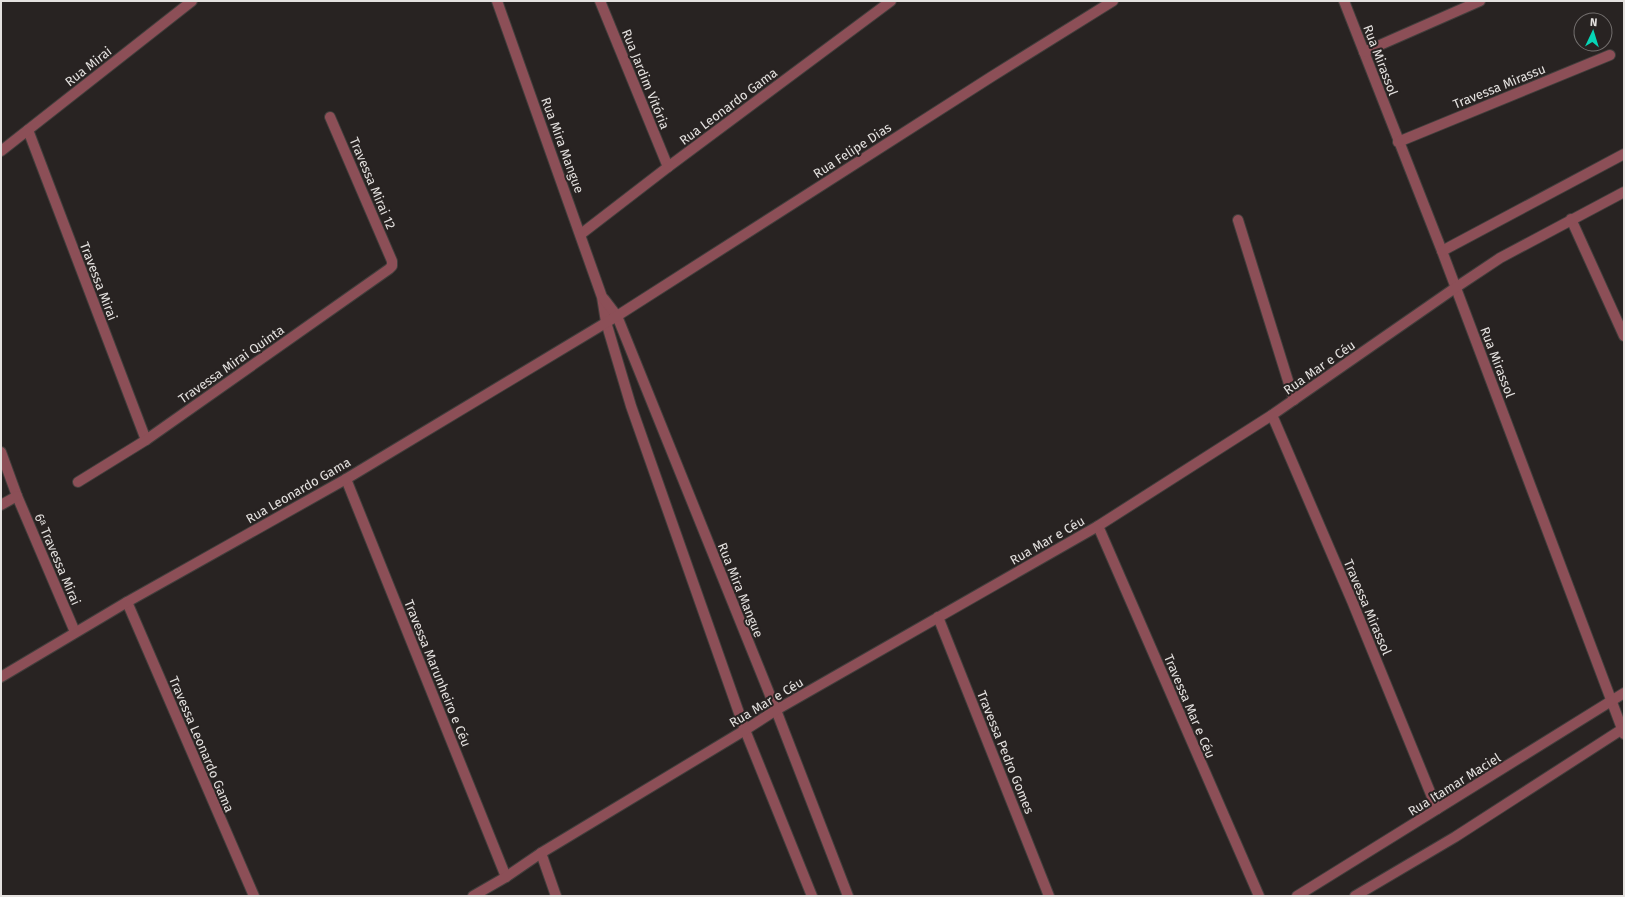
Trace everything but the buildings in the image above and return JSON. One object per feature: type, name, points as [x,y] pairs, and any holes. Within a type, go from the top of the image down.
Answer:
[{"type":"street","name":"Rua Mirai","points":[[1,151],[192,1]]},
{"type":"street","name":"Rua Mira Mangue","points":[[497,1],[581,234],[602,297],[606,322],[631,406],[745,730],[812,896]]},
{"type":"street","name":"Rua Jardim Vitória","points":[[600,1],[668,167]]},
{"type":"street","name":"Rua Leonardo Gama","points":[[581,234],[668,167],[891,1]]},
{"type":"street","name":"Rua Felipe Dias","points":[[606,322],[984,81],[1113,1]]},
{"type":"street","name":"Rua Mirassol","points":[[1344,1],[1442,251],[1623,730]]},
{"type":"street","points":[[1364,52],[1480,1]]},
{"type":"street","name":"Travessa Mirassu","points":[[1398,142],[1610,55]]},
{"type":"street","name":"Travessa Mirai 12","points":[[330,116],[392,261]]},
{"type":"street","name":"Travessa Mirai","points":[[28,130],[146,440]]},
{"type":"street","points":[[1442,251],[1624,154]]},
{"type":"street","name":"Rua Mar e Céu","points":[[473,896],[776,710],[1098,526],[1272,415],[1500,258],[1624,192]]},
{"type":"street","points":[[1571,219],[1624,336]]},
{"type":"street","points":[[1238,220],[1294,400]]},
{"type":"street","name":"Travessa Mirai Quinta","points":[[78,482],[146,440],[389,269],[392,266],[392,261]]},
{"type":"street","name":"Rua Mira Mangue","points":[[602,297],[616,316],[776,710],[848,896]]},
{"type":"street","name":"Rua Leonardo Gama","points":[[1,677],[127,602],[346,479],[606,322]]},
{"type":"street","name":"Travessa Mirassol","points":[[1272,415],[1352,601],[1438,809]]},
{"type":"street","name":"6ᵃ Travessa Mirai","points":[[1,452],[17,496],[75,632]]},
{"type":"street","name":"Travessa Marunheiro e Céu","points":[[346,479],[506,877]]},
{"type":"street","points":[[1,505],[17,496]]},
{"type":"street","name":"Travessa Mar e Céu","points":[[1098,526],[1259,896]]},
{"type":"street","name":"Travessa Leonardo Gama","points":[[127,602],[254,896]]},
{"type":"street","name":"Travessa Pedro Gomes","points":[[938,617],[1049,896]]},
{"type":"street","name":"Rua Itamar Maciel","points":[[1297,896],[1624,693]]},
{"type":"street","points":[[1355,896],[1455,837],[1623,730]]},
{"type":"street","points":[[541,853],[556,896]]}]
